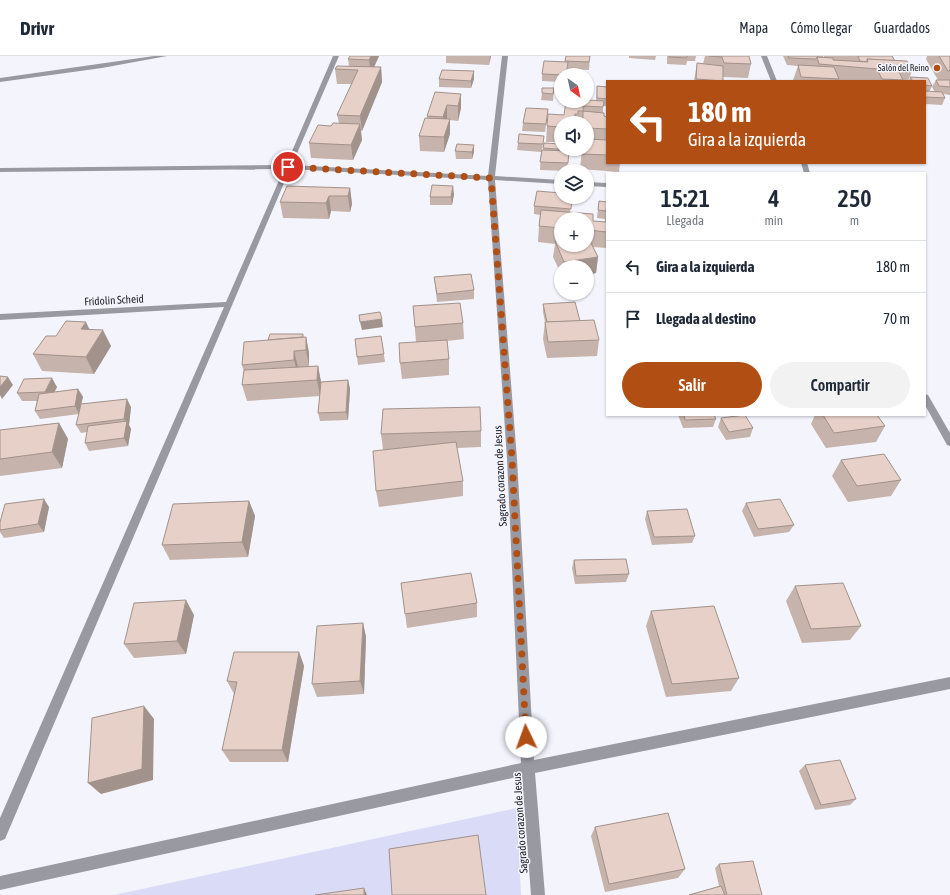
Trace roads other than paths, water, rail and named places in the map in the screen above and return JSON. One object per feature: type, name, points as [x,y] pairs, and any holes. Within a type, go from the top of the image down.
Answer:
[{"type":"street","points":[[0,80],[164,56]]},
{"type":"street","points":[[0,834],[336,56]]},
{"type":"street","name":"Sagrado corazon de Jesus","points":[[505,56],[491,178],[512,459],[528,768],[538,895]]},
{"type":"street","points":[[764,56],[774,80]]},
{"type":"street","points":[[0,170],[288,167],[554,182]]},
{"type":"street","points":[[594,184],[606,185]]},
{"type":"street","name":"Fridolin Scheid","points":[[0,317],[228,304]]},
{"type":"street","points":[[926,399],[950,442]]},
{"type":"street","points":[[0,883],[528,768],[950,683]]},
{"type":"place","name":"Salón del Reino","points":[[937,68]]}]
